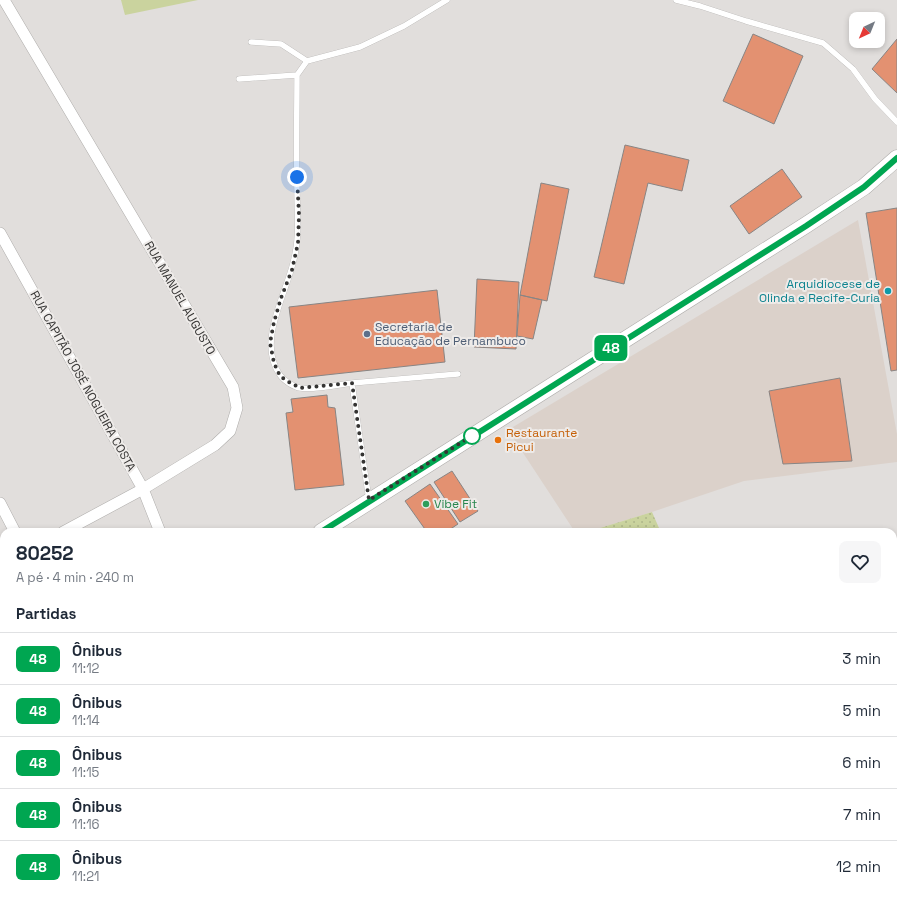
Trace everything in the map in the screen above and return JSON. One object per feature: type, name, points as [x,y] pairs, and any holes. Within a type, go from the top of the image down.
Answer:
[{"type":"main road","points":[[327,528],[369,500],[806,226],[864,187],[897,158]]},
{"type":"street","name":"RUA MANUEL AUGUSTO","points":[[4,0],[233,387],[237,408],[230,431],[215,445],[143,489],[70,528]]},
{"type":"street","name":"RUA CAPITÃO JOSÉ NOGUEIRA COSTA","points":[[0,233],[143,489],[158,528]]},
{"type":"street","points":[[0,503],[13,528]]},
{"type":"lane","points":[[447,0],[404,26],[366,44],[307,61],[298,75],[298,243],[292,270],[281,298],[274,322],[270,343],[274,363],[280,376],[300,388],[458,374]]},
{"type":"lane","points":[[676,0],[823,43],[852,69],[897,122]]},
{"type":"lane","points":[[251,42],[281,44],[307,61]]},
{"type":"lane","points":[[238,79],[298,75]]},
{"type":"lane","points":[[352,383],[369,500]]},
{"type":"shaded area","points":[[858,220],[897,434],[897,462],[744,481],[600,528],[572,528],[508,430]]},
{"type":"green space","points":[[121,0],[198,0],[125,15]]},
{"type":"green space","points":[[652,512],[659,528],[600,528]]},
{"type":"building","points":[[753,34],[803,56],[774,124],[723,101]]},
{"type":"building","points":[[897,39],[897,93],[872,69]]},
{"type":"building","points":[[625,145],[689,160],[682,191],[648,183],[624,284],[594,277]]},
{"type":"building","points":[[782,169],[802,197],[749,234],[730,206]]},
{"type":"building","points":[[541,183],[569,189],[547,301],[520,295]]},
{"type":"building","name":"Arquidiocese de Olinda e Recife-Curia","points":[[897,208],[897,370],[891,371],[866,213]]},
{"type":"building","points":[[477,279],[519,282],[516,349],[474,347]]},
{"type":"building","name":"Secretaria de Educação de Pernambuco","points":[[437,290],[445,362],[298,378],[289,307]]},
{"type":"building","points":[[520,295],[542,300],[533,339],[517,336]]},
{"type":"building","points":[[840,378],[852,461],[783,464],[769,391]]},
{"type":"building","points":[[327,395],[328,407],[335,408],[344,485],[295,490],[286,413],[293,412],[291,399]]},
{"type":"building","points":[[452,471],[478,511],[460,522],[434,482]]},
{"type":"building","points":[[430,484],[458,524],[452,528],[424,528],[405,501]]},
{"type":"bus line","name":"48","points":[[327,528],[806,226],[864,187],[897,158]]},
{"type":"place","name":"Arquidiocese de Olinda e Recife-Curia","points":[[888,291]]},
{"type":"place","name":"Secretaria de Educação de Pernambuco","points":[[367,334]]},
{"type":"place","name":"Restaurante Picui","points":[[498,440]]},
{"type":"place","name":"Vibe Fit","points":[[426,504]]},
{"type":"route","points":[[297,177],[299,215],[298,243],[292,270],[281,298],[274,322],[270,343],[274,363],[280,376],[300,388],[313,388],[352,383],[369,500],[475,434],[472,436]]}]
